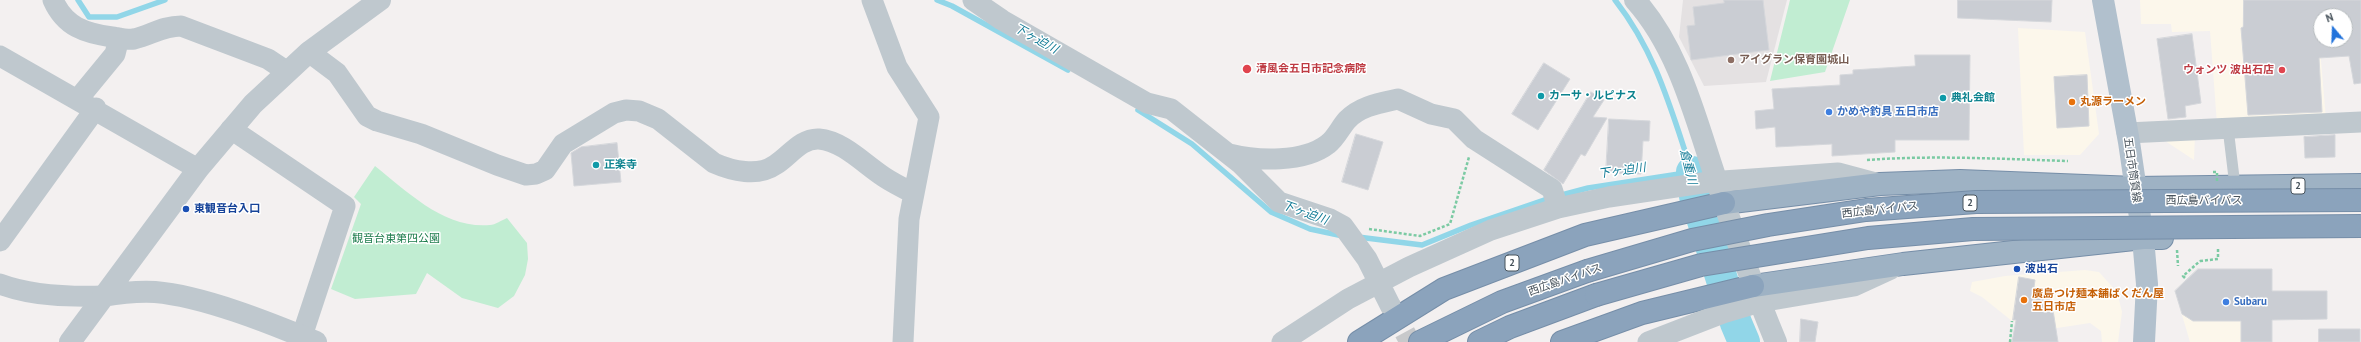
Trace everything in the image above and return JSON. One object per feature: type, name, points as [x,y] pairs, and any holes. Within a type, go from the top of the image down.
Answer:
[{"type":"highway","name":"西広島バイパス","points":[[1718,204],[1880,184],[1960,180],[2135,188],[2361,185]]},
{"type":"highway","name":"西広島バイパス","points":[[1420,342],[1502,302],[1587,271],[1692,240],[1768,225],[1866,210],[1976,202],[2361,200]]},
{"type":"highway","name":"2","points":[[1359,342],[1444,289],[1585,235],[1718,204]]},
{"type":"highway","points":[[1479,342],[1510,327],[1596,295],[1700,265],[1868,238],[1973,229],[2361,226]]},
{"type":"highway","points":[[1562,342],[1642,313],[1711,295],[1755,295],[1903,264],[2143,238],[2361,237]]},
{"type":"main road","name":"五日市筒賀線","points":[[2103,0],[2127,133],[2143,238],[2147,284],[2144,342]]},
{"type":"street","points":[[53,0],[58,11],[68,23],[80,30],[119,38],[135,39],[168,26],[181,26],[268,59],[286,71]]},
{"type":"street","points":[[70,342],[198,168],[231,130],[286,71],[309,52],[380,0]]},
{"type":"street","points":[[872,0],[897,67],[929,117],[909,219],[903,342]]},
{"type":"street","points":[[973,0],[1002,20],[1148,103],[1170,109],[1227,153],[1279,202],[1330,219],[1361,235],[1378,283],[1390,305]]},
{"type":"street","points":[[1635,0],[1657,31],[1675,63],[1699,126],[1718,204],[1776,342]]},
{"type":"street","points":[[78,99],[115,54],[119,38]]},
{"type":"street","points":[[309,52],[337,73],[367,116],[377,121],[421,134],[497,165],[526,175],[536,174],[545,170],[562,144],[602,119],[626,110],[650,114],[709,159],[722,166],[755,172],[764,171],[776,165],[798,146],[817,139],[827,141],[849,151],[888,180],[913,193]]},
{"type":"street","points":[[0,56],[96,108],[198,168]]},
{"type":"street","points":[[1227,153],[1246,158],[1271,160],[1319,150],[1329,144],[1347,120],[1361,109],[1398,99],[1431,114],[1454,119],[1474,139],[1556,201]]},
{"type":"street","points":[[0,241],[96,108]]},
{"type":"street","points":[[2127,133],[2361,122]]},
{"type":"street","points":[[0,284],[42,294],[78,297],[103,296],[128,292],[154,292],[183,296],[309,339],[345,206],[231,130]]},
{"type":"street","points":[[1282,342],[1305,325],[1378,283],[1433,255],[1556,201],[1609,196],[1713,182],[1838,173],[1880,184]]},
{"type":"street","points":[[1662,340],[1723,313],[1755,295]]},
{"type":"lane","points":[[2228,128],[2235,186]]},
{"type":"path","points":[[1361,235],[1378,231],[1420,236],[1450,224],[1474,139]]},
{"type":"path","points":[[1861,160],[1900,158],[2068,161]]},
{"type":"path","points":[[2185,278],[2183,276],[2200,261]]},
{"type":"path","points":[[2010,342],[2012,321]]},
{"type":"shaded area","name":"アイグラン保育園城山","points":[[1683,0],[1787,0],[1766,82],[1704,86],[1679,37]]},
{"type":"shaded area","points":[[2140,0],[2361,0],[2353,8],[2313,8],[2313,48],[2320,48],[2326,119],[2217,124],[2210,31],[2172,32],[2171,24],[2141,24]]},
{"type":"shaded area","points":[[2018,28],[2085,32],[2099,134],[2080,155],[2024,155]]},
{"type":"shaded area","points":[[2195,134],[2194,160],[2156,135]]},
{"type":"shaded area","name":"Subaru","points":[[2198,269],[2272,269],[2272,342],[2190,342],[2175,291]]},
{"type":"shaded area","points":[[2085,270],[2099,272],[2117,292],[2122,312],[2118,342],[2102,342],[2101,331],[2090,323],[2044,330],[2031,323],[2012,321],[1982,297],[1970,291],[1972,282],[2005,276]]},
{"type":"green space","points":[[1790,0],[1850,0],[1825,72],[1770,81]]},
{"type":"green space","name":"観音台東第四公園","points":[[375,166],[428,207],[457,221],[473,225],[490,225],[507,218],[527,243],[528,259],[525,275],[514,296],[498,308],[462,298],[427,273],[416,294],[355,299],[331,289],[361,204],[354,197]]},
{"type":"building","points":[[1724,0],[1763,0],[1769,50],[1691,60],[1687,26],[1695,25],[1693,7],[1724,3]]},
{"type":"building","points":[[1958,0],[2052,0],[2051,22],[1958,18]]},
{"type":"building","name":"ウォンツ 波出石店","points":[[2244,0],[2361,0],[2361,83],[2354,84],[2349,56],[2319,58],[2322,112],[2248,115],[2241,28],[2243,27]]},
{"type":"building","points":[[2192,34],[2201,103],[2185,106],[2186,117],[2168,119],[2157,39]]},
{"type":"building","name":"かめや釣具 五日市店","points":[[1915,55],[1970,55],[1969,140],[1895,140],[1895,152],[1832,156],[1832,144],[1776,147],[1775,127],[1756,129],[1755,111],[1774,109],[1772,89],[1840,85],[1840,75],[1853,74],[1853,70],[1915,66]]},
{"type":"building","name":"カーサ・ルピナス","points":[[1544,63],[1570,79],[1538,130],[1512,114]]},
{"type":"building","name":"丸源ラーメン","points":[[2087,75],[2089,126],[2057,128],[2054,77]]},
{"type":"building","points":[[1591,92],[1604,100],[1593,117],[1607,118],[1585,156],[1581,154],[1563,184],[1544,170]]},
{"type":"building","points":[[1609,119],[1650,121],[1649,141],[1643,141],[1641,174],[1606,173]]},
{"type":"building","points":[[1356,134],[1383,142],[1368,190],[1342,182]]},
{"type":"building","points":[[2335,135],[2335,157],[2305,158],[2304,137]]},
{"type":"building","name":"正楽寺","points":[[617,143],[621,182],[574,186],[571,153],[581,147]]},
{"type":"building","name":"Subaru","points":[[2198,269],[2272,269],[2272,291],[2327,291],[2327,319],[2272,320],[2272,342],[2241,342],[2241,321],[2193,321],[2182,314],[2175,291]]},
{"type":"building","points":[[2019,277],[2035,280],[2033,294],[2050,291],[2058,342],[2012,342],[2016,320],[2013,320]]},
{"type":"building","points":[[1801,319],[1818,322],[1815,342],[1800,342]]},
{"type":"building","points":[[2319,329],[2360,329],[2360,342],[2319,342]]},
{"type":"waterway","name":"下ヶ迫川","points":[[78,0],[89,17],[117,17],[165,0]]},
{"type":"waterway","name":"下ヶ迫川","points":[[937,0],[952,6],[1068,70]]},
{"type":"waterway","name":"倉重川","points":[[1558,196],[1588,188],[1692,172],[1669,104],[1652,61],[1629,20],[1615,0]]},
{"type":"waterway","name":"下ヶ迫川","points":[[1138,110],[1192,144],[1271,212],[1310,229],[1343,236]]},
{"type":"waterway","name":"倉重川","points":[[1692,172],[1695,196],[1736,323],[1744,342]]},
{"type":"waterway","name":"下ヶ迫川","points":[[1358,237],[1422,245],[1471,225],[1550,198]]},
{"type":"tunnel","points":[[1390,305],[1410,342]]},
{"type":"place","name":"アイグラン保育園城山","points":[[1731,60]]},
{"type":"place","name":"清風会五日市記念病院","points":[[1247,69]]},
{"type":"place","name":"ウォンツ 波出石店","points":[[2282,70]]},
{"type":"place","name":"カーサ・ルピナス","points":[[1541,96]]},
{"type":"place","name":"典礼会館","points":[[1943,98]]},
{"type":"place","name":"丸源ラーメン","points":[[2072,102]]},
{"type":"place","name":"かめや釣具 五日市店","points":[[1829,112]]},
{"type":"place","name":"正楽寺","points":[[596,165]]},
{"type":"place","name":"東観音台入口","points":[[186,209]]},
{"type":"place","name":"波出石","points":[[2017,269]]},
{"type":"place","name":"廣島つけ麺本舗ばくだん屋 五日市店","points":[[2024,300]]},
{"type":"place","name":"Subaru","points":[[2226,302]]}]
